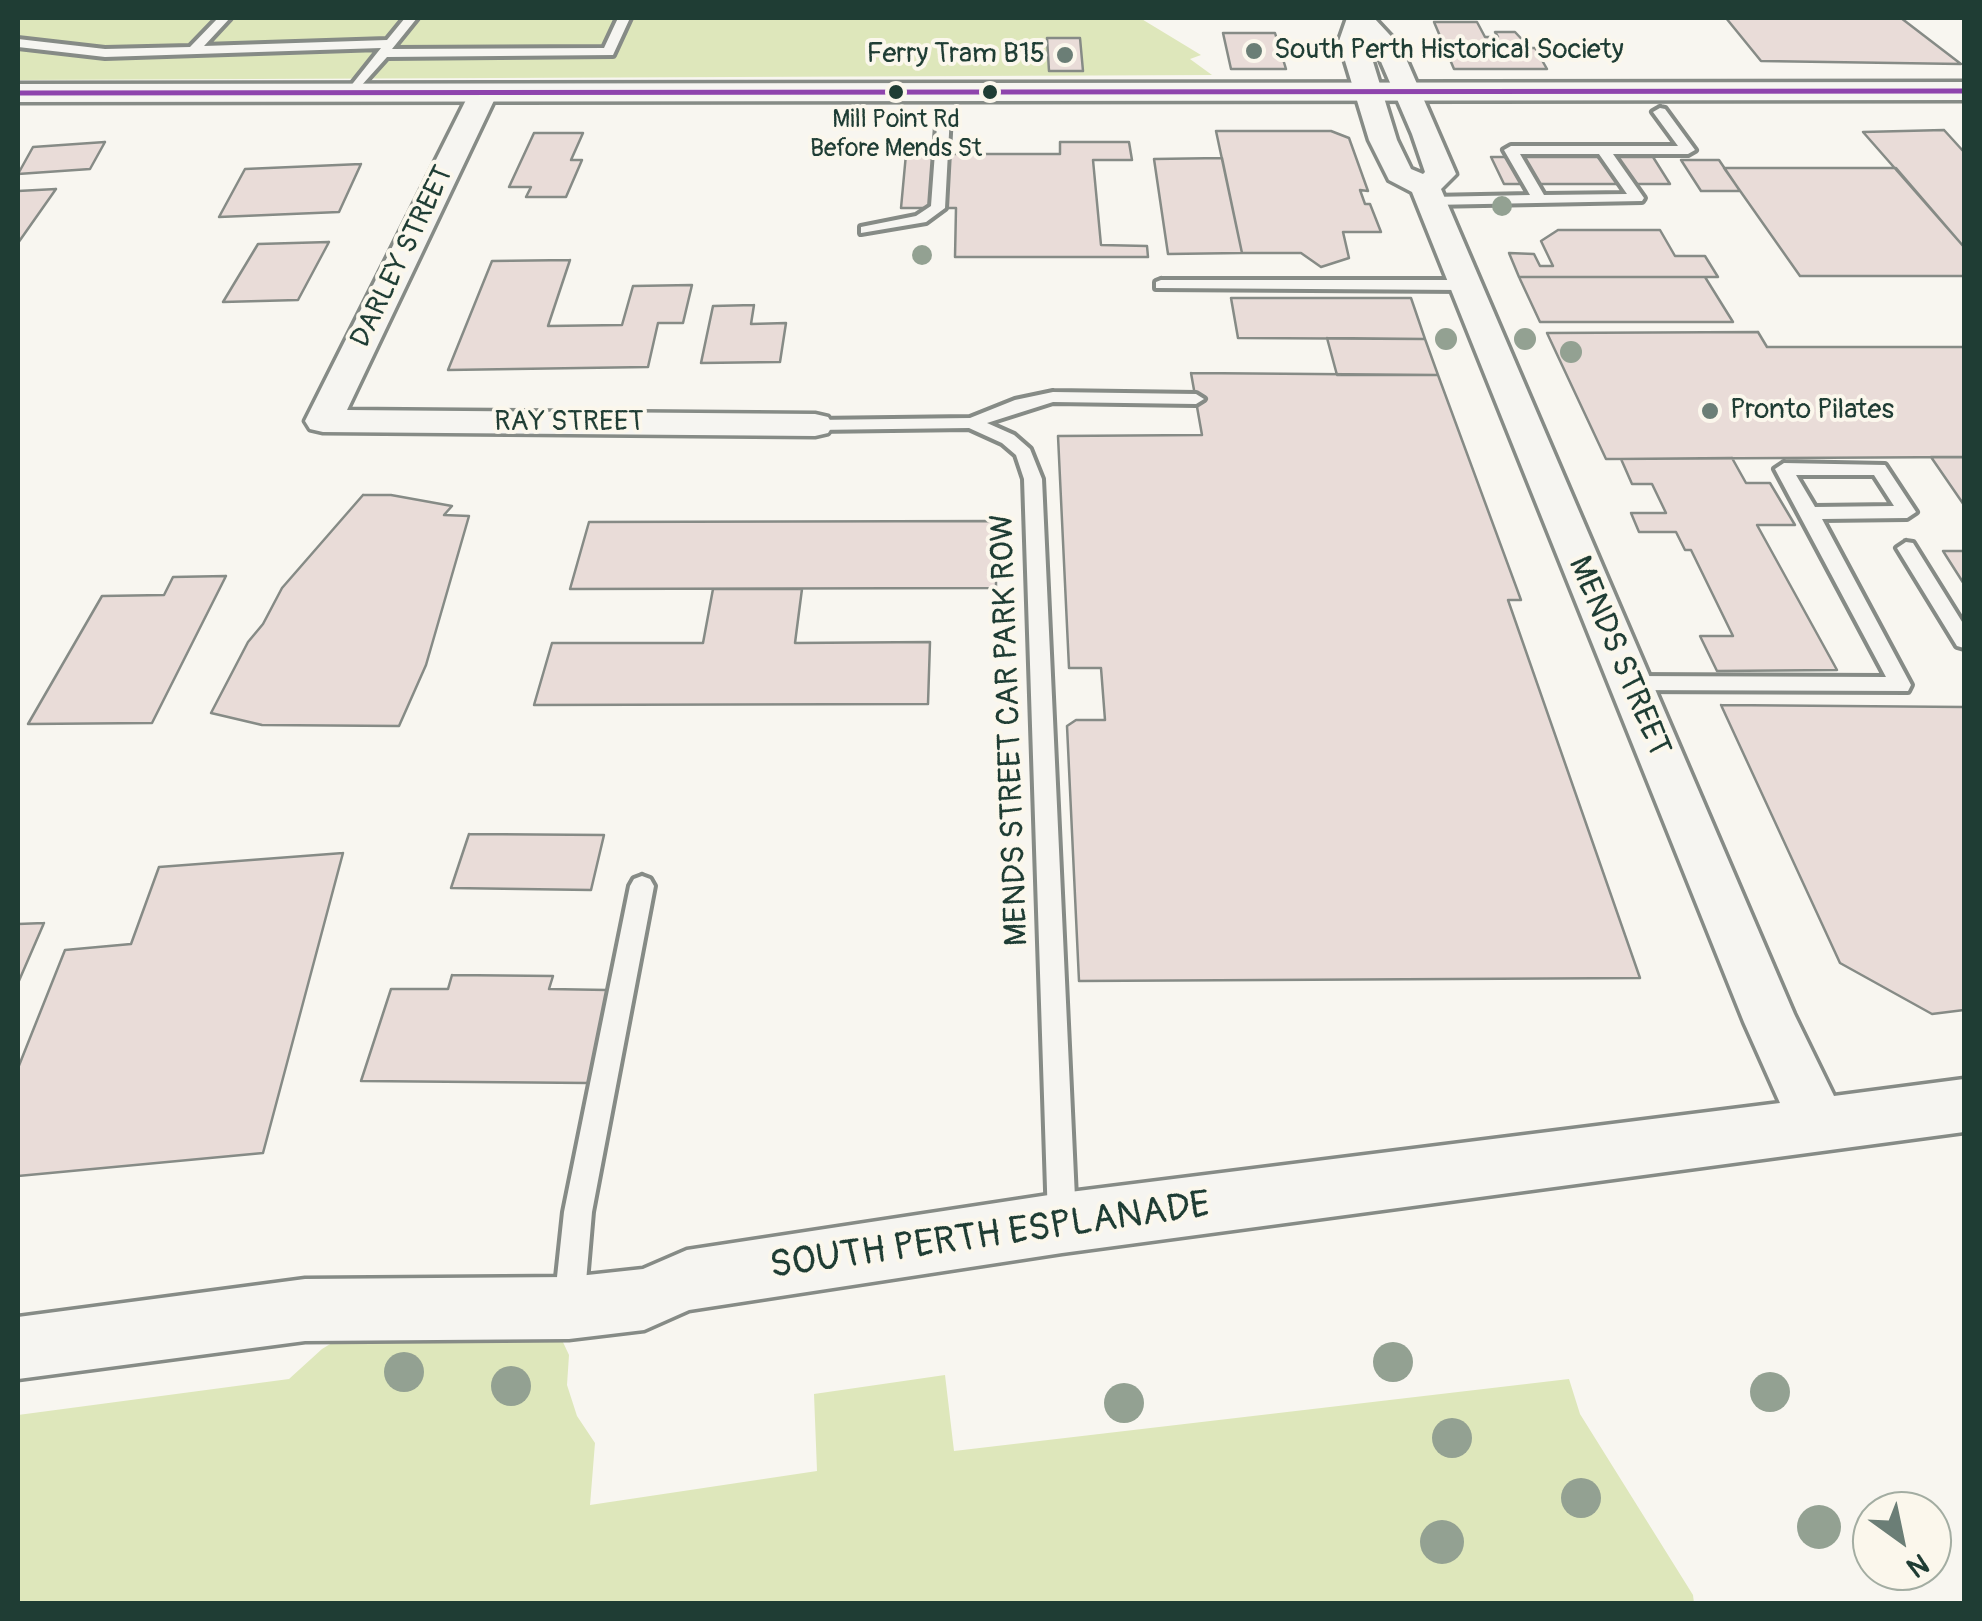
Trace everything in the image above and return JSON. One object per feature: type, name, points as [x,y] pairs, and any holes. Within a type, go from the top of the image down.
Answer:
[{"type":"main road","points":[[18,92],[352,92],[479,102],[943,114],[1372,103]]},
{"type":"main road","points":[[18,112],[479,102],[1413,103],[1964,92]]},
{"type":"main road","points":[[1413,103],[1660,112],[1964,111]]},
{"type":"street","name":"MENDS STREET","points":[[1428,194],[1441,174],[1388,47],[1359,18],[1352,41],[1382,140],[1399,174],[1428,194],[1629,684],[1818,1124]]},
{"type":"street","name":"DARLEY STREET","points":[[323,421],[479,102]]},
{"type":"street","name":"RAY STREET","points":[[323,421],[815,424]]},
{"type":"street","name":"SOUTH PERTH ESPLANADE","points":[[18,1348],[305,1310],[569,1308],[644,1299],[687,1280],[1062,1223],[1964,1106]]},
{"type":"lane","points":[[192,52],[224,18]]},
{"type":"lane","points":[[352,92],[410,18]]},
{"type":"lane","points":[[18,54],[387,48],[609,52],[624,18]]},
{"type":"lane","points":[[18,43],[106,53]]},
{"type":"lane","points":[[1539,199],[1511,150],[1688,150],[1660,112]]},
{"type":"lane","points":[[866,230],[921,219],[938,208],[943,114]]},
{"type":"lane","points":[[1428,194],[1637,198],[1603,150]]},
{"type":"lane","points":[[1162,286],[1464,285]]},
{"type":"lane","points":[[972,423],[1021,404],[1053,397],[1196,398]]},
{"type":"lane","name":"MENDS STREET CAR PARK ROW","points":[[815,424],[972,423],[1008,438],[1024,453],[1033,479],[1062,1223]]},
{"type":"lane","points":[[1629,684],[1902,685],[1806,513],[1823,513],[1840,513],[1907,512],[1878,469],[1784,469],[1809,512],[1817,528],[1860,604]]},
{"type":"lane","points":[[1906,548],[1964,641]]},
{"type":"lane","points":[[569,1308],[578,1212],[642,886]]},
{"type":"green space","points":[[18,18],[1140,18],[1201,55],[1190,59],[1212,75],[18,80]]},
{"type":"green space","points":[[340,1338],[562,1340],[569,1355],[567,1385],[577,1416],[595,1443],[590,1505],[817,1471],[814,1394],[945,1375],[954,1451],[1569,1379],[1580,1414],[1693,1595],[1694,1603],[18,1603],[18,1415],[289,1379]]},
{"type":"building","points":[[1726,18],[1901,18],[1961,64],[1761,61]]},
{"type":"building","points":[[1434,22],[1477,22],[1485,37],[1498,37],[1495,32],[1515,32],[1530,48],[1535,48],[1547,69],[1454,69]]},
{"type":"building","name":"South Perth Historical Society","points":[[1223,33],[1275,33],[1286,69],[1231,69]]},
{"type":"building","name":"Ferry Tram B15","points":[[1047,38],[1080,38],[1083,71],[1049,71]]},
{"type":"building","points":[[1944,130],[1964,152],[1964,247],[1863,132]]},
{"type":"building","points":[[1216,131],[1331,131],[1349,138],[1368,191],[1360,190],[1381,232],[1343,232],[1349,258],[1321,267],[1301,253],[1242,253]]},
{"type":"building","points":[[534,133],[583,133],[571,160],[582,160],[566,197],[526,197],[531,187],[509,187]]},
{"type":"building","points":[[105,142],[90,169],[18,174],[33,147]]},
{"type":"building","points":[[1060,142],[1129,142],[1132,160],[1093,160],[1101,245],[1147,246],[1148,257],[955,257],[956,208],[901,208],[906,154],[1060,154]]},
{"type":"building","points":[[1491,157],[1653,157],[1670,184],[1504,184]]},
{"type":"building","points":[[1222,158],[1242,253],[1168,254],[1154,159]]},
{"type":"building","points":[[1681,160],[1719,160],[1740,191],[1701,191]]},
{"type":"building","points":[[361,164],[339,212],[219,217],[245,169]]},
{"type":"building","points":[[1724,168],[1896,168],[1964,247],[1964,276],[1800,276]]},
{"type":"building","points":[[56,189],[18,243],[18,191]]},
{"type":"building","points":[[1558,230],[1660,230],[1675,256],[1705,256],[1718,277],[1519,277],[1509,253],[1534,254],[1540,266],[1553,266],[1541,241]]},
{"type":"building","points":[[329,242],[298,300],[223,302],[258,244]]},
{"type":"building","points":[[570,260],[548,326],[622,325],[633,286],[692,285],[683,323],[658,323],[648,367],[448,370],[492,261]]},
{"type":"building","points":[[1519,277],[1705,277],[1733,322],[1540,322]]},
{"type":"building","points":[[1231,298],[1411,298],[1425,339],[1238,338]]},
{"type":"building","points":[[754,305],[751,324],[786,323],[780,362],[701,363],[713,306]]},
{"type":"building","points":[[1758,332],[1767,347],[1964,347],[1964,457],[1606,459],[1547,333]]},
{"type":"building","points":[[1327,338],[1425,339],[1438,375],[1337,375]]},
{"type":"building","points":[[1191,373],[1438,375],[1521,600],[1508,600],[1640,978],[1079,981],[1067,726],[1076,720],[1105,720],[1101,668],[1069,668],[1058,436],[1202,435]]},
{"type":"building","points":[[1931,457],[1964,457],[1964,505]]},
{"type":"building","points":[[1732,458],[1746,483],[1770,483],[1795,525],[1757,525],[1837,670],[1717,671],[1700,636],[1733,636],[1691,550],[1685,550],[1676,532],[1639,532],[1631,513],[1666,513],[1652,484],[1632,484],[1621,459]]},
{"type":"building","points":[[363,495],[391,495],[452,506],[444,515],[469,516],[426,665],[399,726],[262,725],[211,713],[282,588]]},
{"type":"building","points":[[996,521],[996,588],[570,589],[589,522]]},
{"type":"building","points":[[1943,551],[1964,551],[1964,584]]},
{"type":"building","points":[[226,576],[152,723],[28,724],[102,596],[164,595],[173,577]]},
{"type":"building","points":[[713,589],[802,589],[795,643],[930,642],[928,704],[534,705],[552,643],[703,643]]},
{"type":"building","points":[[1721,705],[1964,707],[1964,1010],[1932,1014],[1840,963]]},
{"type":"building","points":[[469,834],[604,835],[591,890],[451,888]]},
{"type":"building","points":[[343,853],[263,1153],[18,1176],[18,1068],[65,950],[131,944],[159,867]]},
{"type":"building","points":[[44,923],[18,983],[18,924]]},
{"type":"building","points":[[452,975],[553,976],[549,989],[608,990],[588,1083],[361,1081],[391,989],[448,989]]},
{"type":"transit line","points":[[18,93],[1964,91]]},
{"type":"place","name":"South Perth Historical Society","points":[[1254,51]]},
{"type":"place","name":"Ferry Tram B15","points":[[1065,55]]},
{"type":"place","name":"Mill Point Rd Before Mends St","points":[[896,92]]},
{"type":"place","name":"Pronto Pilates","points":[[1710,411]]}]
